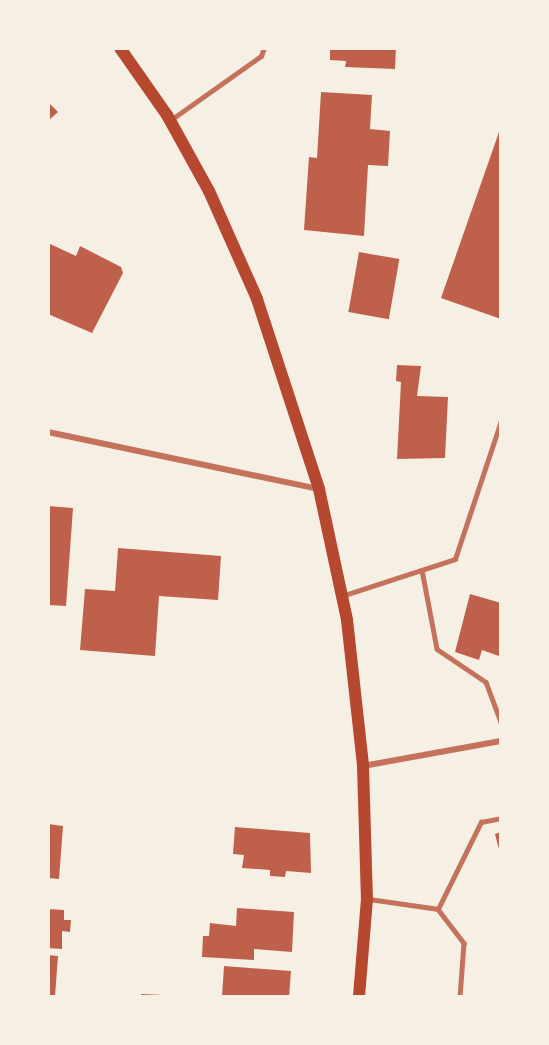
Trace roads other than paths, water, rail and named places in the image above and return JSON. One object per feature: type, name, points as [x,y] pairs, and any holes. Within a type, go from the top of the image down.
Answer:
[{"type":"main road","points":[[120,48],[170,120],[209,191],[257,298],[319,489],[342,596],[363,766],[367,899],[359,997]]},
{"type":"street","points":[[48,432],[319,489]]},
{"type":"street","points":[[363,766],[501,741]]},
{"type":"lane","points":[[170,120],[261,56],[264,48]]},
{"type":"lane","points":[[342,596],[455,559],[501,421]]},
{"type":"lane","points":[[423,570],[437,649],[486,682],[501,722]]},
{"type":"lane","points":[[438,909],[481,822],[501,818]]},
{"type":"lane","points":[[367,899],[438,909],[464,943],[460,997]]}]
